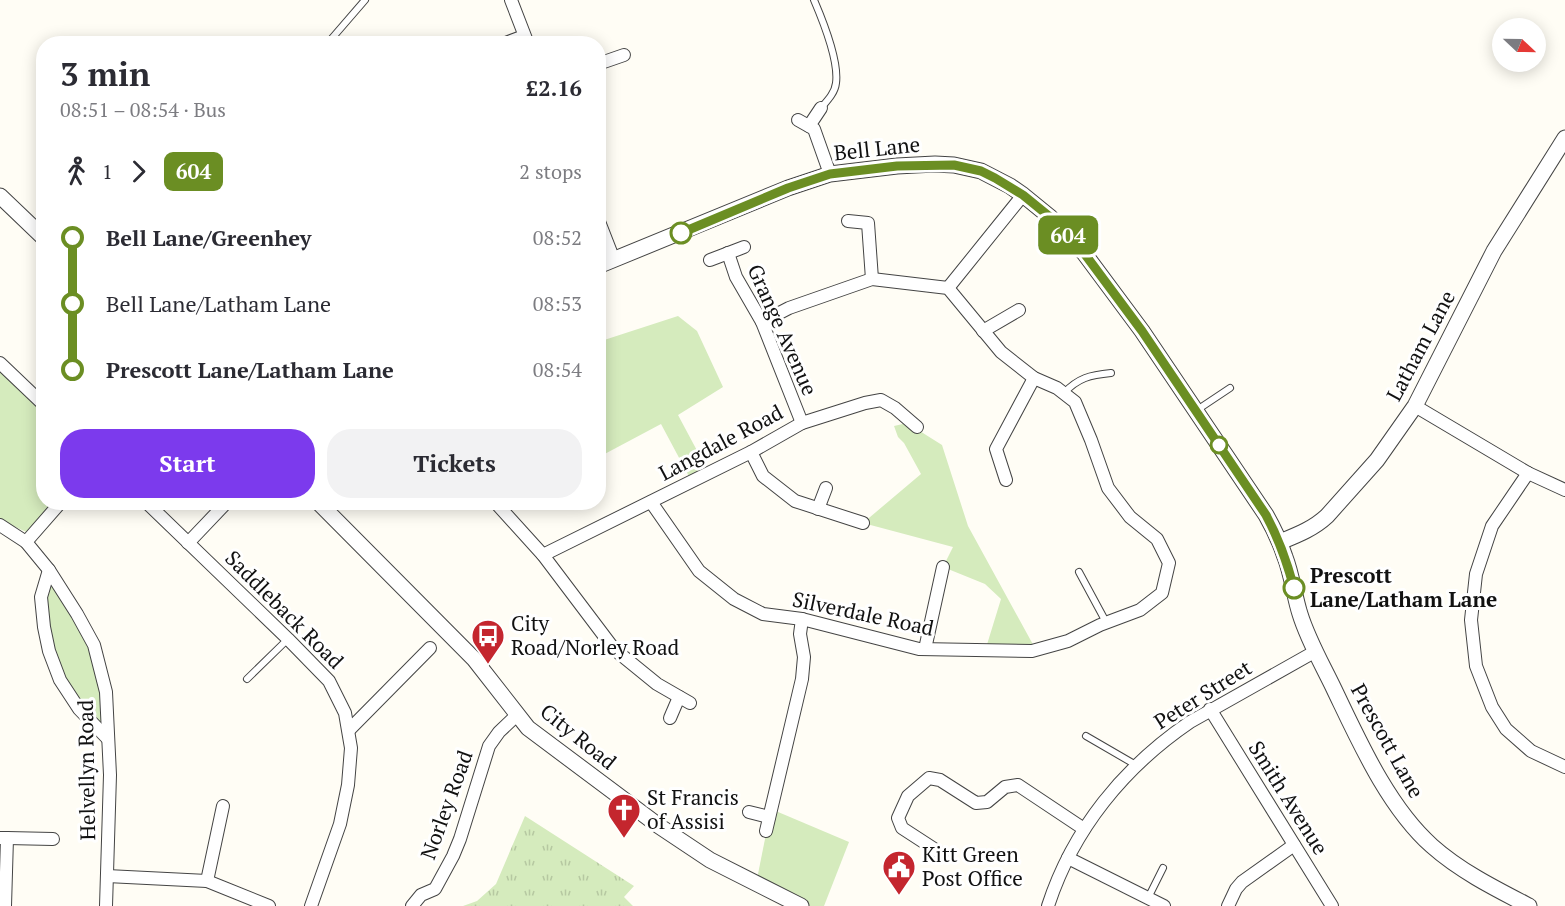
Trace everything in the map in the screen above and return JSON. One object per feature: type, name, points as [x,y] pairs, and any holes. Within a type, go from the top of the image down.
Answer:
[{"type":"street","points":[[511,0],[524,36]]},
{"type":"street","points":[[606,61],[624,55]]},
{"type":"street","points":[[821,108],[804,123],[814,129],[830,174]]},
{"type":"street","name":"Latham Lane","points":[[1280,542],[1309,530],[1327,516],[1377,460],[1415,405],[1494,251],[1565,138]]},
{"type":"street","name":"Bell Lane","points":[[606,263],[788,188],[830,174],[897,166],[954,165],[981,171],[1023,195],[1050,217],[1084,253],[1142,331],[1196,410],[1266,515],[1280,542]]},
{"type":"street","points":[[762,322],[789,308],[872,279],[948,288],[1023,195]]},
{"type":"street","points":[[0,196],[36,230]]},
{"type":"street","points":[[848,221],[868,222],[872,279]]},
{"type":"street","points":[[606,240],[614,260]]},
{"type":"street","points":[[710,260],[744,247]]},
{"type":"street","name":"Grange Avenue","points":[[728,253],[736,278],[762,322],[802,423]]},
{"type":"street","name":"Silverdale Road","points":[[651,502],[699,571],[734,599],[763,614],[802,619],[919,649],[1032,651],[1068,641],[1106,622],[1140,610],[1162,593],[1168,563],[1157,539],[1130,517],[1107,488],[1075,402],[1057,388],[1034,378],[1001,352],[948,288]]},
{"type":"street","points":[[983,331],[1019,310]]},
{"type":"street","points":[[0,363],[36,397]]},
{"type":"street","points":[[1006,480],[996,449],[1034,378]]},
{"type":"street","name":"Langdale Road","points":[[543,555],[751,452],[802,423],[881,400],[895,408],[917,428]]},
{"type":"street","points":[[1415,405],[1528,473],[1565,490]]},
{"type":"street","points":[[751,452],[763,477],[795,501],[863,523]]},
{"type":"street","points":[[1528,473],[1492,526],[1476,574],[1471,620],[1476,666],[1492,707],[1506,729],[1531,751],[1565,766]]},
{"type":"street","points":[[818,509],[826,488]]},
{"type":"street","points":[[27,542],[53,510]]},
{"type":"street","name":"Saddleback Road","points":[[154,510],[329,681],[345,713],[351,748],[349,776],[340,824],[311,906]]},
{"type":"street","points":[[188,543],[219,510]]},
{"type":"street","name":"City Road","points":[[326,510],[474,659],[528,728],[659,826],[710,860],[799,906]]},
{"type":"street","points":[[502,510],[543,555],[614,650],[657,684],[685,700],[670,718]]},
{"type":"street","name":"Helvellyn Road","points":[[0,525],[27,542],[49,570],[94,645],[106,692],[110,775],[106,906]]},
{"type":"street","name":"Prescott Lane","points":[[1280,542],[1300,615],[1316,651],[1369,757],[1401,811],[1433,847],[1487,884],[1528,906]]},
{"type":"street","points":[[925,649],[943,567]]},
{"type":"street","points":[[49,570],[41,597],[49,651],[60,680],[79,709],[107,738]]},
{"type":"street","points":[[766,831],[802,679],[804,657],[800,634],[802,619]]},
{"type":"street","points":[[349,730],[430,648]]},
{"type":"street","name":"Peter Street","points":[[1048,906],[1068,858],[1084,829],[1117,785],[1137,765],[1172,734],[1210,710],[1316,651]]},
{"type":"street","name":"Smith Avenue","points":[[1210,710],[1332,906]]},
{"type":"street","name":"Norley Road","points":[[412,906],[421,895],[435,889],[460,839],[489,746],[499,732],[518,714]]},
{"type":"street","points":[[942,854],[902,828],[898,818],[909,796],[929,778],[940,780],[976,803],[987,802],[1005,787],[1018,785],[1084,829]]},
{"type":"street","points":[[207,881],[223,806]]},
{"type":"street","points":[[749,813],[769,817]]},
{"type":"street","points":[[5,906],[4,838],[52,839]]},
{"type":"street","points":[[1228,906],[1242,882],[1294,845]]},
{"type":"street","points":[[1068,858],[1164,906]]},
{"type":"street","points":[[107,876],[207,881],[269,906]]},
{"type":"lane","points":[[334,36],[365,0]]},
{"type":"lane","points":[[814,0],[832,50],[836,85],[821,108]]},
{"type":"lane","points":[[1064,394],[1074,383],[1094,374],[1111,373]]},
{"type":"lane","points":[[1196,410],[1230,388]]},
{"type":"lane","points":[[1079,572],[1106,622]]},
{"type":"lane","points":[[247,679],[288,639]]},
{"type":"lane","points":[[1086,736],[1137,765]]},
{"type":"lane","points":[[1148,898],[1163,868]]},
{"type":"green space","points":[[678,316],[697,331],[723,387],[678,415],[709,473],[692,482],[661,424],[606,453],[606,339]]},
{"type":"green space","points":[[0,366],[36,399],[36,510],[52,510],[33,535],[0,520]]},
{"type":"green space","points":[[907,423],[942,445],[968,526],[1036,650],[985,651],[1001,599],[985,584],[943,567],[953,547],[863,523],[921,474],[904,443],[898,437],[894,426]]},
{"type":"green space","points":[[49,570],[86,631],[105,687],[107,738],[67,691],[48,646],[41,597]]},
{"type":"green space","points":[[771,809],[849,842],[824,906],[803,906],[756,884]]},
{"type":"green space","points":[[525,816],[634,886],[624,897],[633,906],[463,906],[477,901],[496,884]]},
{"type":"bus line","name":"604","points":[[681,233],[788,188],[830,174],[897,166],[954,165],[981,171],[1010,186],[1064,230],[1108,284],[1142,331],[1266,515],[1285,556],[1294,588]]},
{"type":"place","name":"Prescott Lane/Latham Lane","points":[[1294,588]]},
{"type":"place","name":"City Road/Norley Road","points":[[488,665]]},
{"type":"place","name":"St Francis of Assisi","points":[[624,839]]},
{"type":"place","name":"Kitt Green Post Office","points":[[899,896]]}]
